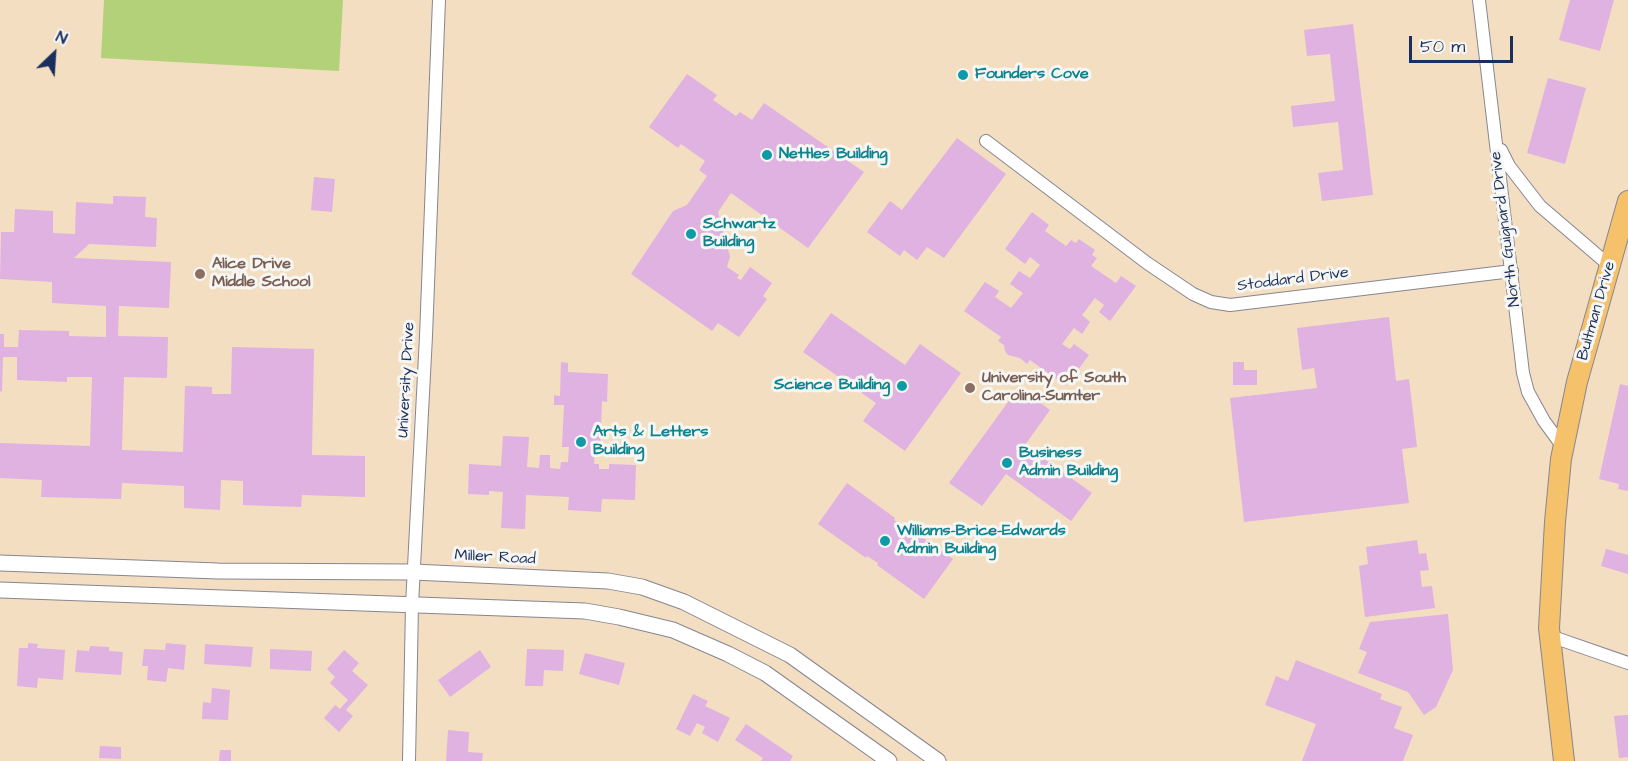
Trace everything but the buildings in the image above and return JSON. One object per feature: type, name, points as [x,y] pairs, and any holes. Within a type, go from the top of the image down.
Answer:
[{"type":"highway","name":"Bultman Drive","points":[[1563,447],[1628,201]]},
{"type":"highway","points":[[1563,447],[1555,522],[1550,636],[1564,761]]},
{"type":"street","name":"University Drive","points":[[409,761],[413,572],[426,336],[439,0]]},
{"type":"street","name":"North Guignard Drive","points":[[1479,0],[1523,373],[1528,392],[1544,421],[1563,447]]},
{"type":"street","points":[[1495,135],[1509,166],[1540,206],[1610,266]]},
{"type":"street","name":"Stoddard Drive","points":[[986,141],[1148,263],[1192,294],[1211,302],[1230,304],[1512,271]]},
{"type":"street","name":"Miller Road","points":[[0,563],[218,571],[413,572],[608,581],[642,588],[684,602],[790,655],[938,761]]},
{"type":"street","points":[[0,590],[585,611],[649,623],[674,630],[765,673],[889,761]]},
{"type":"street","points":[[1550,636],[1628,663]]},
{"type":"green space","points":[[104,0],[343,0],[339,71],[101,58]]},
{"type":"place","name":"Founders Cove","points":[[963,75]]},
{"type":"place","name":"Nettles Building","points":[[767,155]]},
{"type":"place","name":"Schwartz Building","points":[[691,234]]},
{"type":"place","name":"Alice Drive Middle School","points":[[200,274]]},
{"type":"place","name":"Science Building","points":[[902,386]]},
{"type":"place","name":"University of South Carolina-Sumter","points":[[970,388]]},
{"type":"place","name":"Arts & Letters Building","points":[[581,442]]},
{"type":"place","name":"Business Admin Building","points":[[1007,463]]},
{"type":"place","name":"Williams-Brice-Edwards Admin Building","points":[[885,541]]}]
